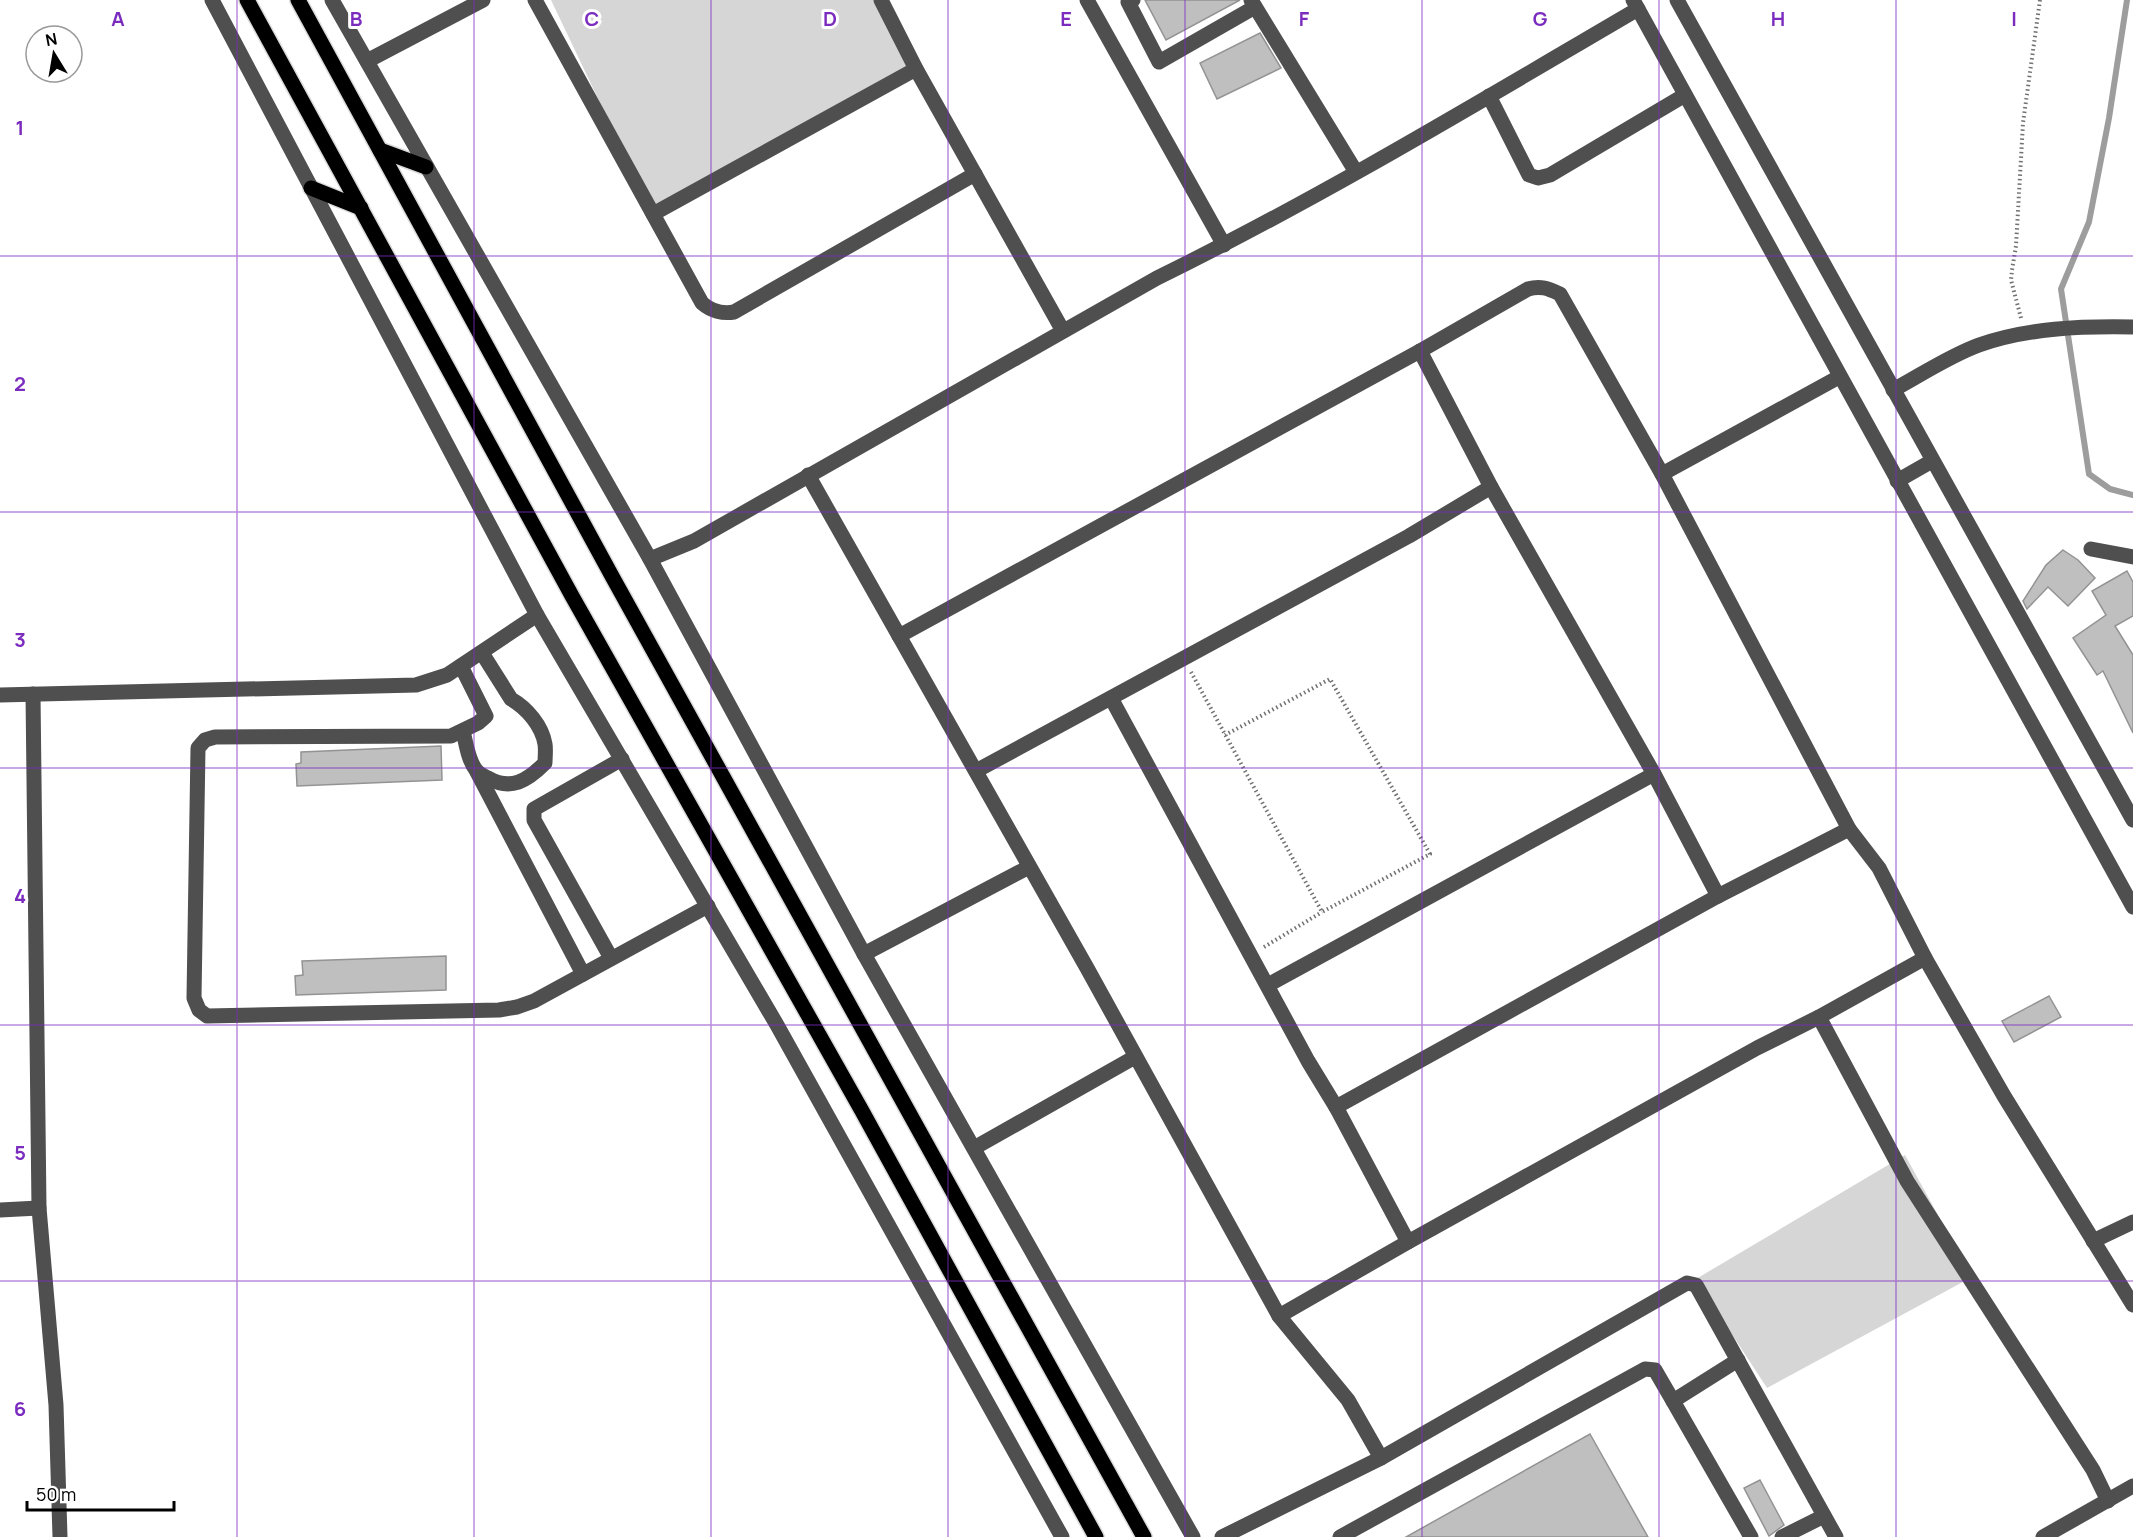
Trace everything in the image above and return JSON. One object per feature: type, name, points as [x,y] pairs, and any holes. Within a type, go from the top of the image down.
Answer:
[{"type":"main road","points":[[247,0],[572,596],[862,1111],[1095,1537]]},
{"type":"main road","points":[[298,0],[619,589],[1144,1537]]},
{"type":"main road","points":[[380,150],[426,167]]},
{"type":"main road","points":[[311,188],[361,208]]},
{"type":"street","points":[[212,0],[537,615],[777,1025],[1062,1537]]},
{"type":"street","points":[[332,0],[650,559],[864,954],[1193,1537]]},
{"type":"street","points":[[367,61],[483,0]]},
{"type":"street","points":[[535,0],[702,303],[708,309],[734,312],[975,174]]},
{"type":"street","points":[[881,0],[916,69],[1063,331]]},
{"type":"street","points":[[1087,0],[1224,245]]},
{"type":"street","points":[[1133,0],[1128,2],[1159,62],[1253,4],[1356,172]]},
{"type":"street","points":[[1677,0],[2133,820]]},
{"type":"street","points":[[650,559],[694,541],[1157,278],[1224,245],[1356,172],[1489,96],[1636,5],[2133,907]]},
{"type":"street","points":[[653,214],[916,69]]},
{"type":"street","points":[[1489,96],[1529,175],[1538,178],[1550,175],[1685,94]]},
{"type":"street","points":[[899,636],[1420,351],[1528,289],[1536,286],[1545,287],[1560,294],[1662,474],[1849,829],[1879,868],[1925,958],[2004,1096],[2133,1305]]},
{"type":"street","points":[[1893,390],[1977,346],[2015,334],[2086,327],[2133,327]]},
{"type":"street","points":[[1420,351],[1491,488],[1654,774],[1718,896]]},
{"type":"street","points":[[1662,474],[1839,377]]},
{"type":"street","points":[[1897,481],[1932,461]]},
{"type":"street","points":[[808,475],[1087,968],[1279,1316],[1348,1400],[1381,1458]]},
{"type":"street","points":[[976,771],[1409,536],[1491,488]]},
{"type":"street","points":[[2091,549],[2133,557]]},
{"type":"street","points":[[0,695],[416,685],[447,675],[537,615]]},
{"type":"street","points":[[477,772],[500,785],[518,782],[532,776],[545,763],[545,744],[540,729],[532,717],[511,699],[482,653]]},
{"type":"street","points":[[461,666],[486,716],[478,723],[451,736],[215,737],[205,740],[198,748],[194,998],[199,1010],[207,1016],[499,1010],[517,1007],[534,1001],[708,906]]},
{"type":"street","points":[[33,694],[39,1208],[56,1405],[60,1537]]},
{"type":"street","points":[[1111,698],[1408,1242]]},
{"type":"street","points":[[463,731],[477,772],[583,974]]},
{"type":"street","points":[[611,958],[534,820],[534,809],[622,759]]},
{"type":"street","points":[[1268,985],[1654,774]]},
{"type":"street","points":[[1336,1107],[1718,896],[1849,829]]},
{"type":"street","points":[[864,954],[1029,867]]},
{"type":"street","points":[[1279,1316],[1757,1048],[1819,1017],[1925,958]]},
{"type":"street","points":[[1819,1017],[1907,1181],[2093,1470],[2108,1501]]},
{"type":"street","points":[[974,1148],[1135,1057]]},
{"type":"street","points":[[0,1210],[39,1208]]},
{"type":"street","points":[[2093,1241],[2133,1222]]},
{"type":"street","points":[[1222,1537],[1381,1458],[1688,1283],[1696,1285],[1836,1537]]},
{"type":"street","points":[[1673,1401],[1738,1360]]},
{"type":"street","points":[[1340,1537],[1645,1369],[1655,1370],[1751,1537]]},
{"type":"street","points":[[2043,1537],[2133,1486]]},
{"type":"street","points":[[1782,1537],[1824,1516]]},
{"type":"path","points":[[2026,333],[2011,280],[2016,246],[2023,123],[2040,0]]},
{"type":"path","points":[[1183,658],[1322,912]]},
{"type":"path","points":[[1225,735],[1330,679],[1430,854],[1322,912],[1251,954]]},
{"type":"shaded area","points":[[551,0],[876,0],[916,69],[653,214]]},
{"type":"shaded area","points":[[1905,1155],[1972,1277],[1767,1388],[1696,1279]]},
{"type":"building","points":[[1145,0],[1240,0],[1166,40]]},
{"type":"building","points":[[1260,33],[1281,68],[1217,99],[1200,63]]},
{"type":"building","points":[[2063,550],[2078,560],[2095,578],[2068,606],[2048,587],[2027,609],[2023,601],[2046,565]]},
{"type":"building","points":[[2127,571],[2133,582],[2133,616],[2115,626],[2133,655],[2133,733],[2103,671],[2097,675],[2073,638],[2106,615],[2092,591]]},
{"type":"building","points":[[441,746],[442,780],[297,786],[296,764],[301,763],[301,752]]},
{"type":"building","points":[[446,956],[446,990],[296,995],[295,976],[303,975],[302,961]]},
{"type":"building","points":[[2049,996],[2061,1017],[2014,1042],[2002,1021]]},
{"type":"building","points":[[1590,1434],[1648,1537],[1406,1537]]},
{"type":"building","points":[[1760,1480],[1784,1525],[1769,1536],[1744,1488]]},
{"type":"waterway","points":[[2127,0],[2109,118],[2089,222],[2061,289],[2089,474],[2110,489],[2133,495]]}]
